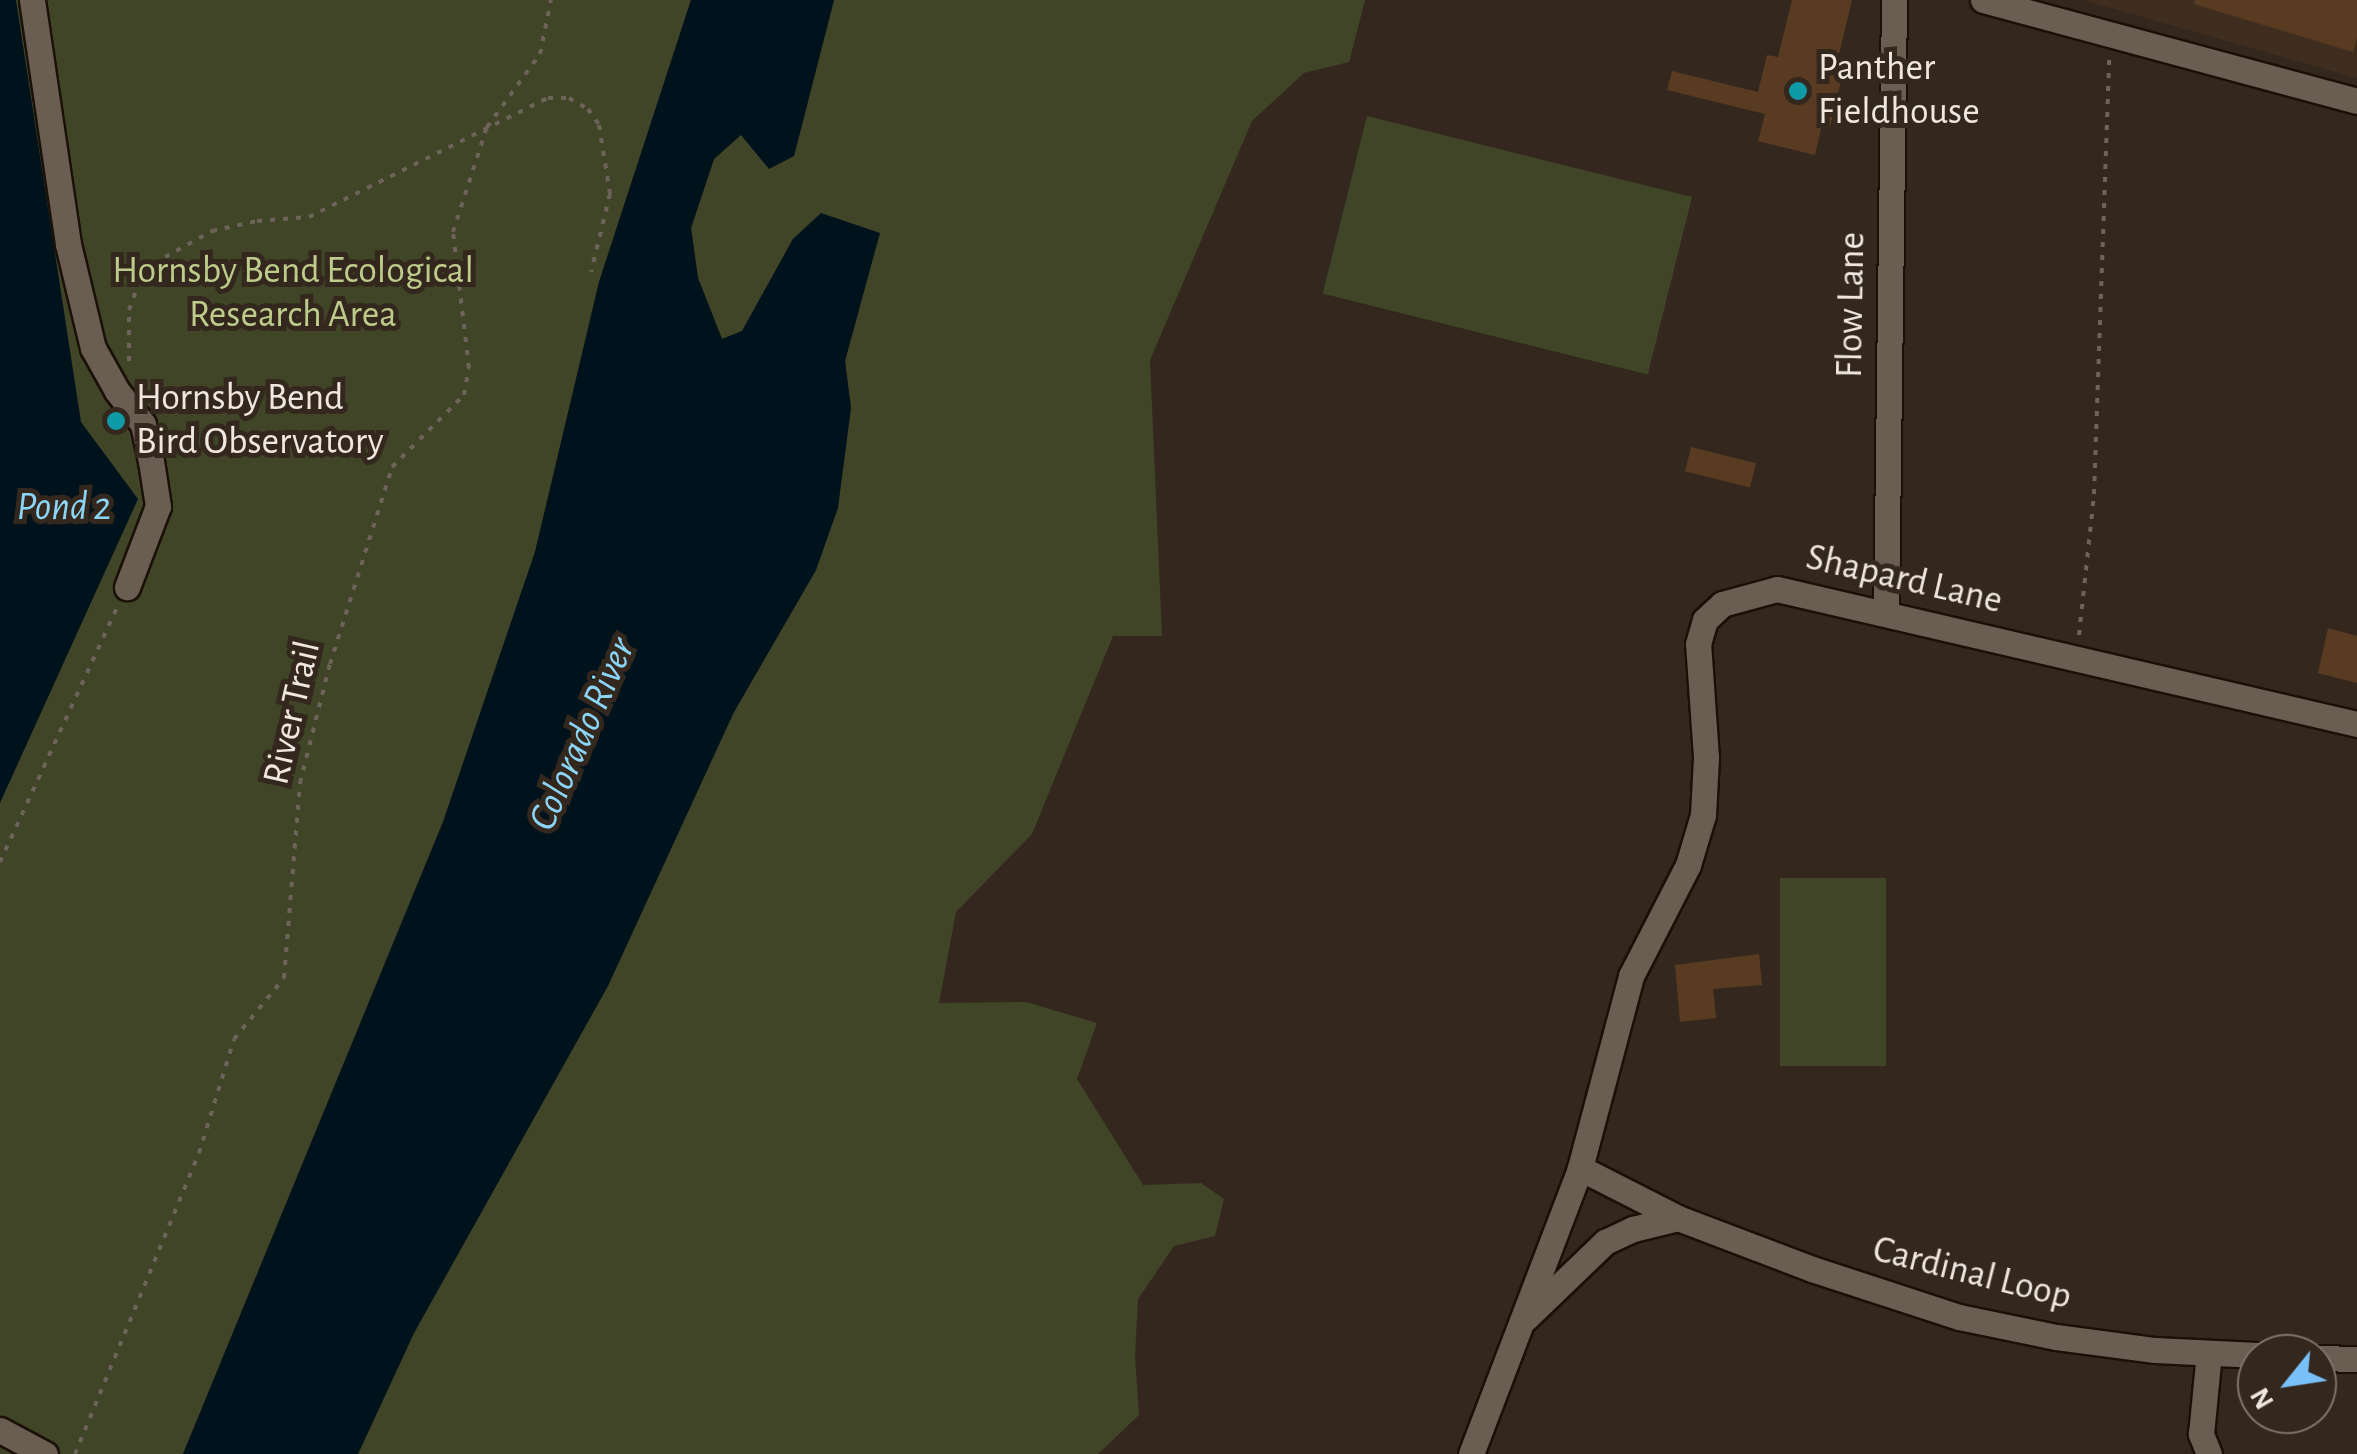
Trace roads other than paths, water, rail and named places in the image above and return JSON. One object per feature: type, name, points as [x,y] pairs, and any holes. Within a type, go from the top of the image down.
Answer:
[{"type":"street","points":[[32,0],[68,244],[94,348],[116,391],[143,424],[158,506],[126,588]]},
{"type":"street","name":"Flow Lane","points":[[1886,611],[1894,0]]},
{"type":"street","points":[[1983,0],[2030,5],[2112,34],[2357,101]]},
{"type":"street","name":"Shapard Lane","points":[[1580,1168],[1631,976],[1688,865],[1703,815],[1706,757],[1698,656],[1705,620],[1722,604],[1777,589],[1886,611],[2076,660],[2357,724]]},
{"type":"street","points":[[1471,1454],[1580,1168]]},
{"type":"street","name":"Cardinal Loop","points":[[1580,1168],[1678,1218],[1812,1270],[1959,1317],[2056,1337],[2237,1354]]},
{"type":"street","points":[[1522,1322],[1604,1242],[1632,1228],[1678,1218]]},
{"type":"street","points":[[2201,1447],[2209,1353]]},
{"type":"street","points":[[0,1430],[45,1454]]},
{"type":"water","name":"Pond 2","points":[[0,0],[16,0],[81,422],[138,499],[0,803]]},
{"type":"water","name":"Colorado River","points":[[691,0],[834,0],[794,156],[769,169],[741,135],[714,159],[691,228],[698,278],[722,339],[742,331],[793,239],[821,213],[880,233],[845,361],[851,408],[838,508],[816,570],[734,712],[608,986],[414,1333],[358,1454],[183,1454],[443,822],[535,552],[599,282]]},
{"type":"place","name":"Panther Fieldhouse","points":[[1798,91]]},
{"type":"place","name":"Hornsby Bend Bird Observatory","points":[[116,421]]},
{"type":"park label","name":"Hornsby Bend Ecological Research Area","points":[[293,294]]}]
